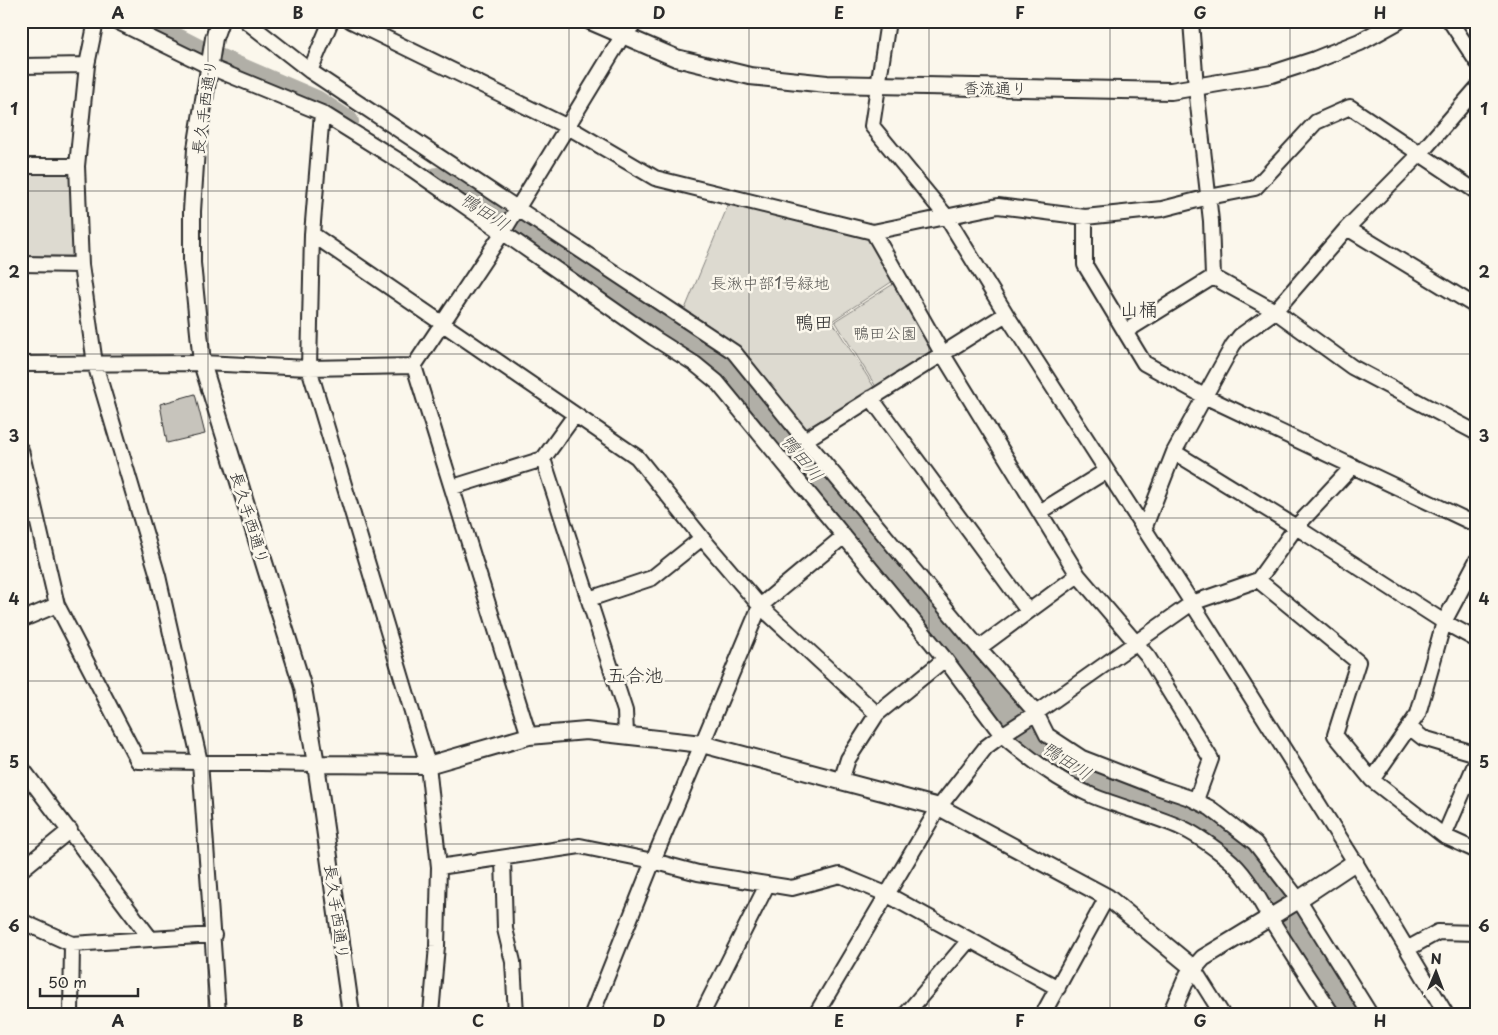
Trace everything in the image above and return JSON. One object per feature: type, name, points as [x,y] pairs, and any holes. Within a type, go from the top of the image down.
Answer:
[{"type":"street","points":[[96,21],[87,65],[77,166],[81,265],[95,364],[158,576],[200,762],[214,935],[218,1014]]},
{"type":"street","points":[[116,21],[210,67],[322,113],[412,169],[654,338],[695,364],[717,382],[945,659],[1002,735],[1041,768],[1092,796],[1183,828],[1201,839],[1239,869],[1272,916],[1332,1014]]},
{"type":"street","name":"長久手西通り","points":[[220,21],[214,38],[196,149],[192,211],[192,263],[202,363],[303,688],[316,764],[351,1014]]},
{"type":"street","points":[[246,21],[310,71],[734,352],[979,648],[1036,713],[1047,735],[1082,758],[1156,787],[1196,800],[1226,819],[1255,843],[1370,1014]]},
{"type":"street","points":[[310,71],[331,21]]},
{"type":"street","points":[[351,21],[568,127],[655,178],[872,232],[998,206],[1085,217],[1162,209],[1254,188],[1316,122],[1350,107],[1477,192]]},
{"type":"street","name":"香流通り","points":[[590,21],[676,58],[750,76],[827,84],[877,86],[1171,91],[1272,74],[1360,42],[1398,21]]},
{"type":"street","points":[[414,366],[503,232],[623,35],[637,21]]},
{"type":"street","points":[[888,21],[872,126],[946,216],[1006,314],[1192,603],[1355,862],[1446,1014]]},
{"type":"street","points":[[1191,21],[1196,87],[1209,197],[1213,277]]},
{"type":"street","points":[[1450,21],[1477,62]]},
{"type":"street","points":[[21,66],[87,65]]},
{"type":"street","points":[[1144,529],[1174,452],[1233,345],[1240,336],[1275,310],[1347,228],[1420,154],[1477,88]]},
{"type":"street","points":[[322,113],[312,234],[309,368],[428,765],[440,867],[437,946],[431,1014]]},
{"type":"street","points":[[21,166],[77,166]]},
{"type":"street","points":[[1085,217],[1085,265],[1144,363],[1204,396],[1477,525]]},
{"type":"street","points":[[1347,228],[1477,307]]},
{"type":"street","points":[[872,232],[942,353],[1078,575],[1148,657],[1211,758],[1196,800]]},
{"type":"street","points":[[312,234],[637,457],[760,606],[877,714]]},
{"type":"street","points":[[21,264],[81,265]]},
{"type":"street","points":[[1213,277],[1275,310],[1352,367],[1477,433]]},
{"type":"street","points":[[1126,332],[1213,277]]},
{"type":"street","points":[[805,440],[1006,314]]},
{"type":"street","points":[[21,364],[202,363],[309,368],[414,366]]},
{"type":"street","points":[[414,366],[530,736]]},
{"type":"street","points":[[871,398],[1028,612]]},
{"type":"street","points":[[453,487],[543,459],[575,415]]},
{"type":"street","points":[[21,450],[58,606],[138,761],[428,765],[530,736],[586,731],[702,744],[939,807],[1107,897],[1193,968],[1222,1014]]},
{"type":"street","points":[[1174,452],[1296,526],[1444,622],[1477,640]]},
{"type":"street","points":[[543,459],[625,711],[626,734]]},
{"type":"street","points":[[816,1014],[939,807],[986,747],[1192,603],[1258,580],[1296,526],[1353,466]]},
{"type":"street","points":[[1040,512],[1106,471]]},
{"type":"street","points":[[592,1014],[653,861],[760,606],[844,536]]},
{"type":"street","points":[[589,599],[652,578],[702,538]]},
{"type":"street","points":[[1372,780],[1418,714],[1444,622],[1477,560]]},
{"type":"street","points":[[979,648],[1078,575]]},
{"type":"street","points":[[1258,580],[1358,662],[1335,735],[1372,780],[1444,836],[1477,851]]},
{"type":"street","points":[[21,620],[58,606]]},
{"type":"street","points":[[841,781],[848,759],[877,714],[945,659]]},
{"type":"street","points":[[1408,727],[1423,738],[1477,754]]},
{"type":"street","points":[[1444,836],[1477,760]]},
{"type":"street","points":[[24,773],[70,830],[150,938]]},
{"type":"street","points":[[21,870],[70,830]]},
{"type":"street","points":[[440,867],[580,846],[653,861],[698,873],[792,888],[840,875],[886,894],[1058,988]]},
{"type":"street","points":[[502,858],[505,929],[513,962],[516,1014]]},
{"type":"street","points":[[1171,1014],[1188,975],[1203,958],[1295,902],[1355,862]]},
{"type":"street","points":[[702,1014],[767,885]]},
{"type":"street","points":[[1043,1014],[1107,897]]},
{"type":"street","points":[[21,921],[72,944],[214,935]]},
{"type":"street","points":[[1407,949],[1438,932],[1477,933]]},
{"type":"street","points":[[906,1014],[969,940]]},
{"type":"street","points":[[71,1014],[72,944]]},
{"type":"green space","points":[[21,173],[71,174],[74,256],[21,256]]},
{"type":"green space","name":"長湫中部1号緑地","points":[[729,203],[872,236],[896,279],[832,321],[876,390],[805,429],[738,345],[685,309]]},
{"type":"green space","name":"鴨田公園","points":[[898,281],[937,351],[878,390],[835,321]]},
{"type":"building","points":[[195,394],[205,434],[167,443],[160,404]]},
{"type":"waterway","name":"鴨田川","points":[[140,21],[202,53],[316,102],[347,122]]},
{"type":"waterway","name":"鴨田川","points":[[437,179],[699,349],[722,366],[763,411],[1029,735],[1067,765],[1126,794],[1205,822],[1223,832],[1239,847],[1278,896],[1352,1014]]},
{"type":"district","name":"山桶","points":[[1139,309]]},
{"type":"district","name":"鴨田","points":[[814,322]]},
{"type":"district","name":"五合池","points":[[635,675]]}]
